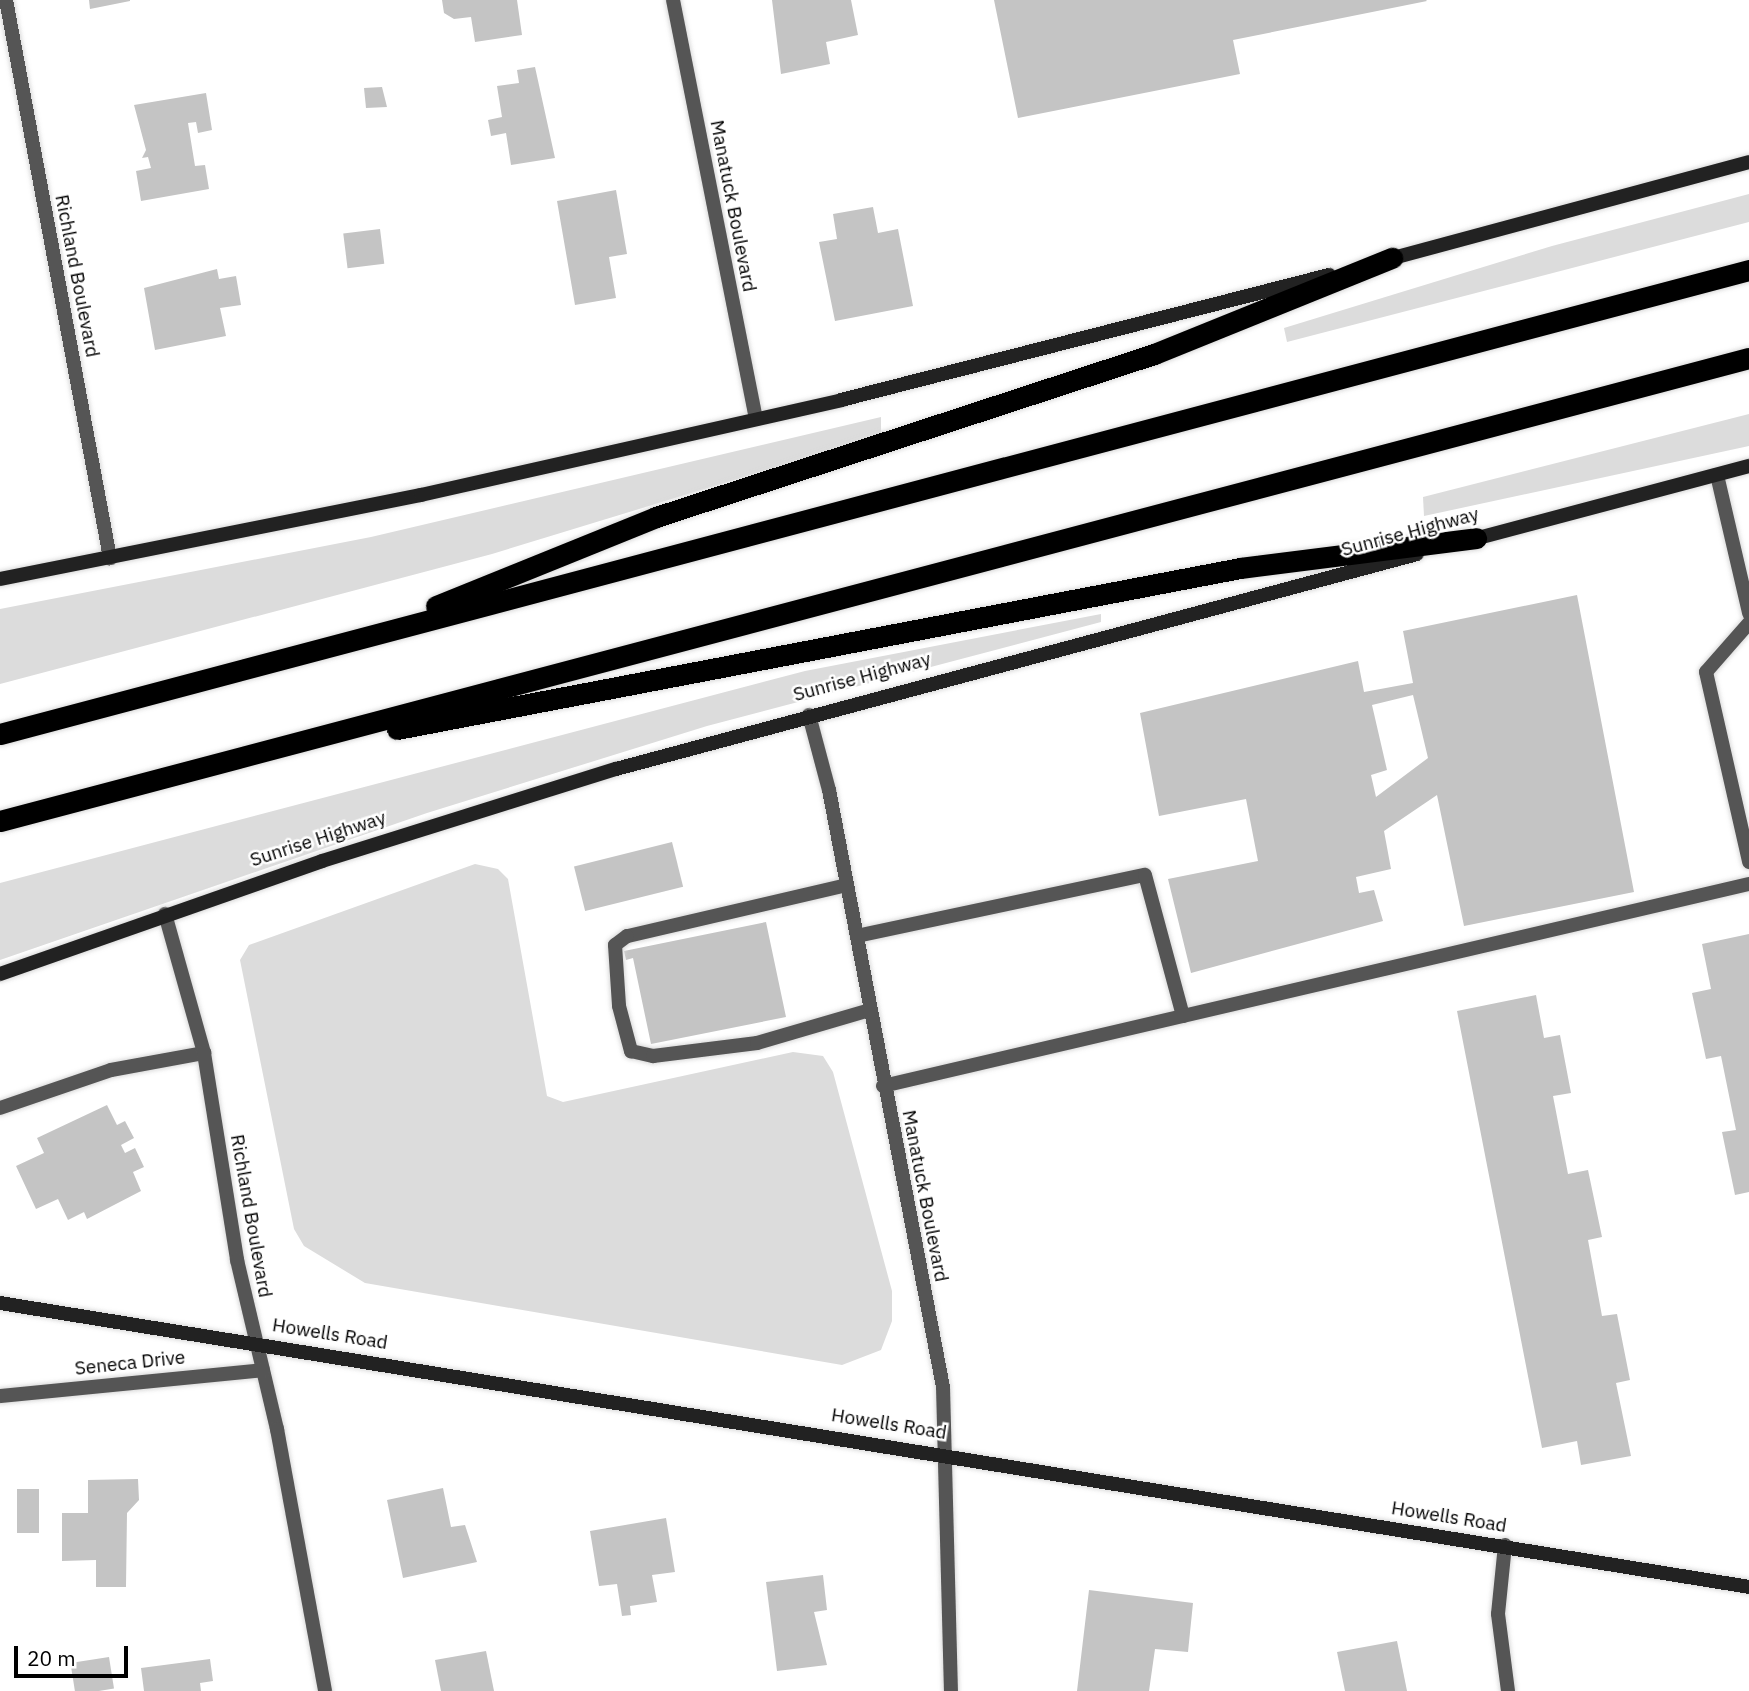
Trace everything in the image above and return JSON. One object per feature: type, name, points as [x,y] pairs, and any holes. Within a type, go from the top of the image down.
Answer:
[{"type":"highway","points":[[353,639],[656,517],[1154,354],[1392,258]]},
{"type":"highway","points":[[0,734],[1749,270]]},
{"type":"highway","points":[[0,821],[1749,358]]},
{"type":"highway","points":[[226,761],[1240,568],[1476,538]]},
{"type":"main road","points":[[0,579],[110,558],[756,419],[1392,258],[1749,162]]},
{"type":"main road","name":"Sunrise Highway","points":[[0,974],[166,914],[529,795],[809,715],[1749,466]]},
{"type":"main road","name":"Howells Road","points":[[0,1302],[946,1453],[1749,1587]]},
{"type":"street","name":"Richland Boulevard","points":[[6,0],[110,558]]},
{"type":"street","name":"Manatuck Boulevard","points":[[673,0],[756,419]]},
{"type":"street","points":[[1717,475],[1749,613]]},
{"type":"street","points":[[1749,623],[1706,672],[1749,862]]},
{"type":"street","name":"Manatuck Boulevard","points":[[809,715],[847,885],[883,1086],[943,1387],[950,1691]]},
{"type":"street","points":[[857,936],[1145,875],[1183,1016]]},
{"type":"street","points":[[883,1086],[1749,884]]},
{"type":"street","points":[[847,885],[627,936],[615,945],[619,1006],[631,1051],[653,1056],[757,1043],[870,1010]]},
{"type":"street","name":"Richland Boulevard","points":[[166,914],[204,1053],[237,1260],[263,1370],[325,1691]]},
{"type":"street","points":[[0,1108],[111,1070],[204,1053]]},
{"type":"street","name":"Seneca Drive","points":[[0,1396],[263,1370]]},
{"type":"street","points":[[1505,1545],[1498,1614],[1508,1691]]},
{"type":"shaded area","points":[[1749,194],[1749,222],[1287,342],[1284,328],[1552,246]]},
{"type":"shaded area","points":[[1749,414],[1749,446],[1424,516],[1423,497]]},
{"type":"shaded area","points":[[881,417],[881,435],[492,554],[0,684],[0,609],[371,537]]},
{"type":"shaded area","points":[[1101,614],[1101,622],[707,726],[427,813],[0,960],[0,883],[805,671]]},
{"type":"shaded area","points":[[475,864],[498,869],[508,879],[547,1096],[563,1102],[793,1052],[823,1056],[833,1072],[892,1291],[892,1321],[881,1350],[842,1365],[365,1283],[304,1246],[294,1229],[240,960],[249,945]]},
{"type":"building","points":[[89,0],[130,0],[130,1],[90,9]]},
{"type":"building","points":[[442,0],[517,0],[522,35],[475,42],[471,17],[454,19],[444,13]]},
{"type":"building","points":[[772,0],[851,0],[858,35],[826,42],[830,64],[781,74]]},
{"type":"building","points":[[994,0],[1427,1],[1233,40],[1240,74],[1018,118]]},
{"type":"building","points":[[535,67],[555,158],[511,165],[506,133],[491,136],[488,120],[502,117],[497,86],[519,83],[517,70]]},
{"type":"building","points":[[382,87],[387,107],[366,108],[364,88]]},
{"type":"building","points":[[206,93],[212,130],[198,133],[196,122],[188,123],[195,166],[205,165],[209,189],[141,201],[136,171],[151,168],[148,157],[142,158],[146,150],[134,105]]},
{"type":"building","points":[[616,190],[627,254],[609,257],[616,298],[575,305],[557,201]]},
{"type":"building","points":[[873,207],[878,233],[898,229],[913,306],[835,321],[819,242],[837,239],[833,214]]},
{"type":"building","points":[[380,229],[384,264],[348,268],[343,234]]},
{"type":"building","points":[[217,269],[219,279],[236,276],[241,305],[220,308],[226,336],[155,350],[144,288]]},
{"type":"building","points":[[1577,595],[1634,892],[1464,926],[1437,795],[1384,831],[1391,869],[1356,877],[1359,893],[1374,890],[1383,921],[1191,973],[1168,879],[1258,861],[1246,799],[1159,816],[1140,713],[1358,661],[1364,692],[1413,683],[1403,631]],"holes":[[[1413,695],[1428,758],[1376,797],[1371,775],[1387,770],[1372,705]]]},
{"type":"building","points":[[672,842],[683,887],[585,911],[574,866]]},
{"type":"building","points":[[766,922],[786,1017],[651,1044],[633,958],[626,960],[624,951]]},
{"type":"building","points":[[1749,934],[1749,1192],[1735,1195],[1722,1132],[1736,1130],[1721,1056],[1706,1059],[1692,993],[1711,989],[1702,944]]},
{"type":"building","points":[[1536,995],[1544,1038],[1560,1035],[1571,1093],[1553,1096],[1568,1174],[1588,1170],[1602,1237],[1588,1240],[1602,1316],[1617,1314],[1630,1380],[1616,1383],[1631,1456],[1581,1465],[1577,1441],[1542,1448],[1457,1011]]},
{"type":"building","points":[[107,1105],[117,1125],[125,1121],[134,1138],[121,1145],[125,1153],[135,1148],[144,1167],[133,1172],[141,1191],[87,1219],[84,1212],[68,1220],[58,1199],[36,1209],[16,1166],[44,1153],[37,1138]]},
{"type":"building","points":[[138,1479],[139,1500],[127,1513],[126,1587],[96,1587],[96,1560],[62,1561],[62,1513],[88,1513],[88,1480]]},
{"type":"building","points":[[443,1488],[451,1527],[465,1525],[477,1562],[403,1578],[387,1500]]},
{"type":"building","points":[[17,1489],[39,1489],[39,1533],[17,1533]]},
{"type":"building","points":[[666,1518],[675,1572],[652,1575],[657,1602],[630,1606],[631,1615],[622,1616],[617,1584],[599,1586],[590,1531]]},
{"type":"building","points":[[823,1575],[827,1610],[814,1612],[827,1665],[777,1671],[766,1582]]},
{"type":"building","points":[[1089,1590],[1193,1603],[1188,1652],[1155,1649],[1149,1691],[1077,1691]]},
{"type":"building","points":[[1397,1641],[1407,1691],[1345,1691],[1337,1652]]},
{"type":"building","points":[[486,1651],[494,1691],[441,1691],[435,1660]]},
{"type":"building","points":[[109,1657],[114,1689],[75,1691],[70,1663]]},
{"type":"building","points":[[210,1659],[213,1681],[200,1683],[201,1691],[144,1691],[141,1668]]}]
